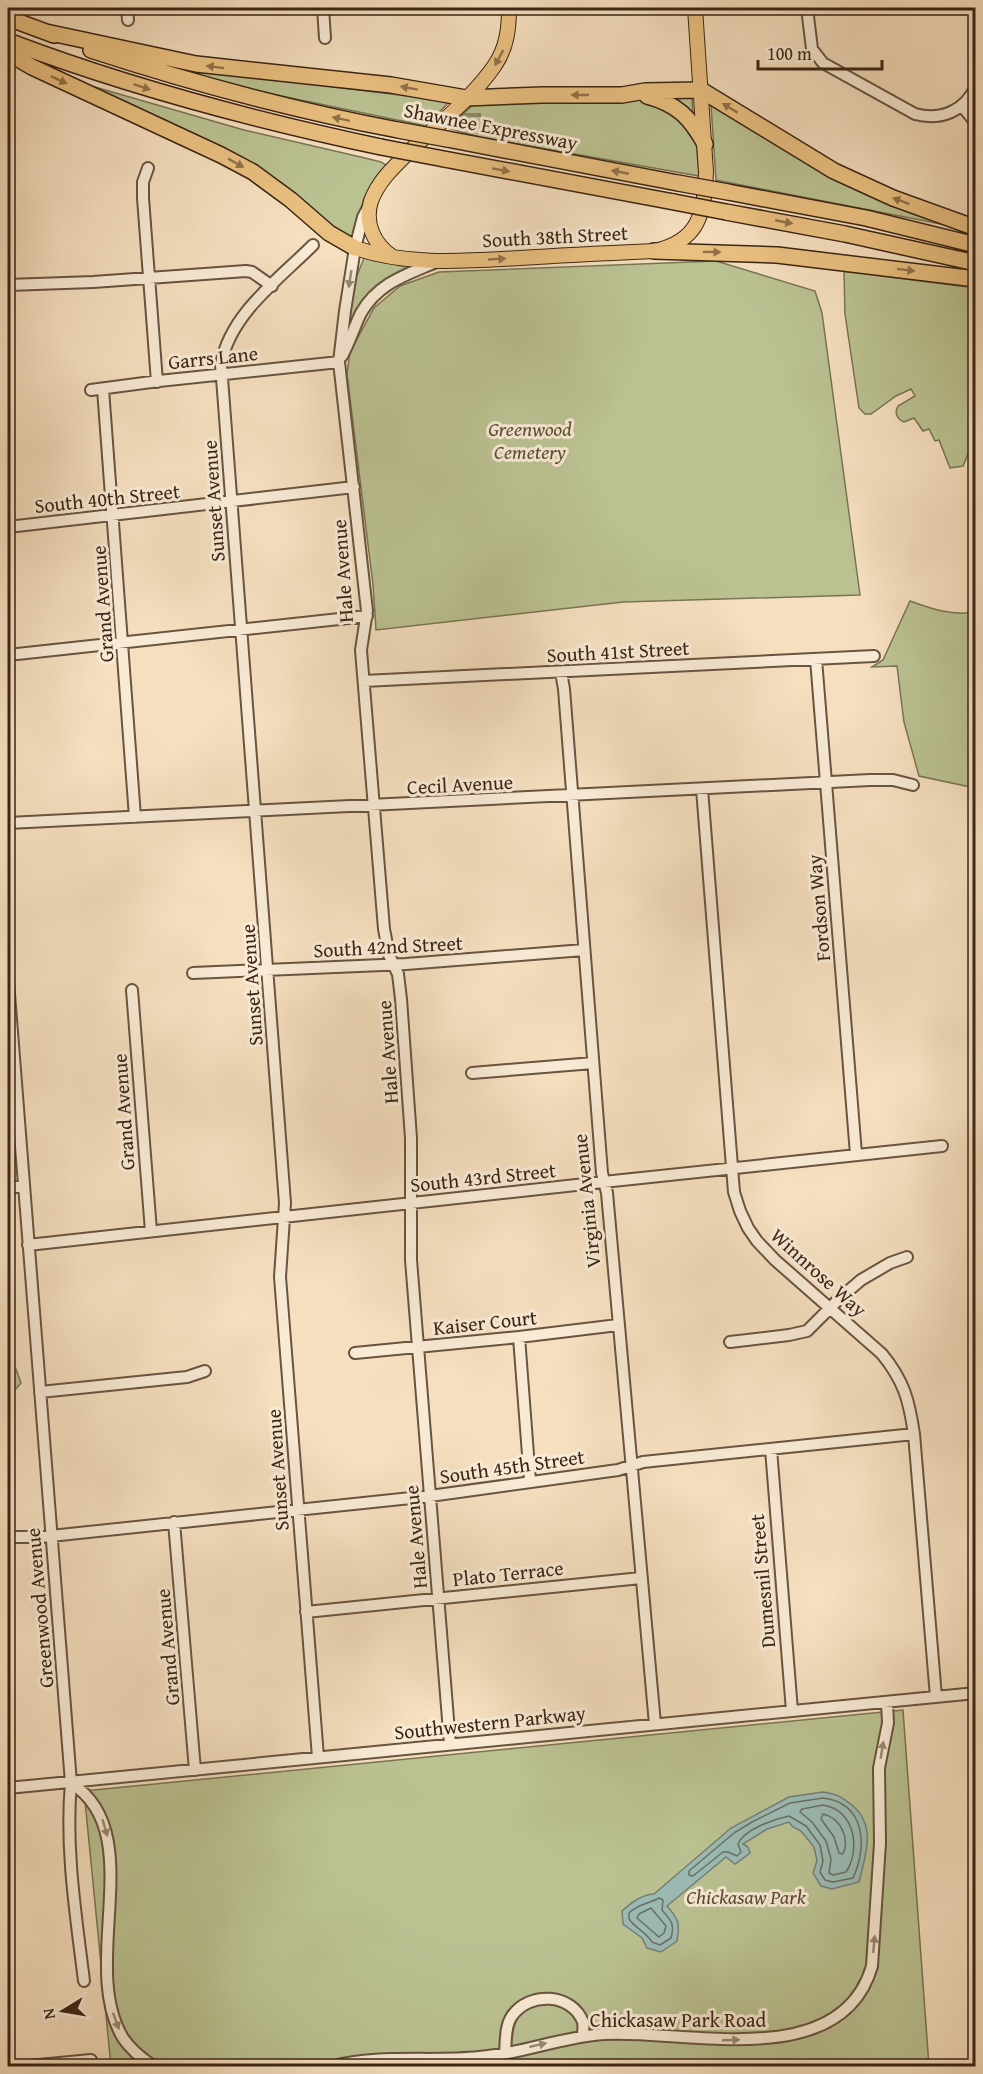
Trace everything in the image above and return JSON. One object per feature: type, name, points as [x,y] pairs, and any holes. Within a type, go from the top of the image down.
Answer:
[{"type":"highway","name":"Shawnee Expressway","points":[[8,18],[88,50],[297,110],[866,218],[975,244]]},
{"type":"highway","points":[[46,32],[196,64],[391,85],[466,98],[622,94],[647,96],[665,101],[685,115],[705,144]]},
{"type":"highway","name":"Shawnee Expressway","points":[[8,41],[84,69],[268,123],[381,147],[845,234],[975,263]]},
{"type":"highway","points":[[8,53],[253,172],[285,195],[328,233],[355,248]]},
{"type":"highway","points":[[622,94],[645,91],[701,90],[834,171],[893,198],[975,228]]},
{"type":"highway","points":[[654,250],[777,255],[975,279]]},
{"type":"main road","points":[[396,259],[384,252],[376,243],[371,228],[370,203],[382,181],[394,166],[466,98],[499,59],[508,32],[509,8]]},
{"type":"main road","points":[[696,8],[705,144]]},
{"type":"main road","name":"South 38th Street","points":[[355,248],[396,259],[438,261],[668,248],[682,240],[701,214],[706,172],[705,144]]},
{"type":"street","points":[[127,8],[128,20]]},
{"type":"street","points":[[323,8],[325,39]]},
{"type":"street","points":[[807,8],[812,49],[823,63],[915,114],[938,116],[962,106],[975,86]]},
{"type":"street","points":[[962,106],[975,123]]},
{"type":"street","points":[[148,168],[143,182],[142,198],[157,382]]},
{"type":"street","points":[[339,362],[355,248],[363,217],[370,203]]},
{"type":"street","name":"Sunset Avenue","points":[[313,245],[235,326],[225,347],[221,374],[285,1203],[280,1277],[318,1757]]},
{"type":"street","points":[[339,362],[362,312],[378,291],[394,279],[438,261]]},
{"type":"street","points":[[8,285],[252,272],[272,286]]},
{"type":"street","name":"Garrs Lane","points":[[91,390],[339,362]]},
{"type":"street","name":"Hale Avenue","points":[[339,362],[367,616],[361,650],[384,929],[389,955],[400,987],[411,1138],[411,1260],[450,1744]]},
{"type":"street","name":"Grand Avenue","points":[[103,388],[135,817]]},
{"type":"street","name":"South 40th Street","points":[[8,527],[354,487]]},
{"type":"street","points":[[8,655],[367,616]]},
{"type":"street","name":"South 41st Street","points":[[364,681],[874,656]]},
{"type":"street","name":"Fordson Way","points":[[816,659],[856,1154]]},
{"type":"street","name":"Virginia Avenue","points":[[561,672],[602,1173],[607,1193],[655,1724]]},
{"type":"street","name":"Cecil Avenue","points":[[8,823],[893,780],[913,785]]},
{"type":"street","name":"Winnrose Way","points":[[702,789],[734,1191],[740,1211],[757,1241],[775,1260],[872,1344],[894,1368],[907,1396],[914,1434],[936,1696]]},
{"type":"street","name":"South 42nd Street","points":[[193,973],[393,964],[584,950]]},
{"type":"street","name":"Greenwood Avenue","points":[[8,981],[11,1069],[24,1187],[71,1783],[69,1807],[72,1867],[84,1981]]},
{"type":"street","name":"Grand Avenue","points":[[132,990],[151,1231]]},
{"type":"street","points":[[472,1073],[593,1063]]},
{"type":"street","name":"South 43rd Street","points":[[28,1245],[942,1146]]},
{"type":"street","points":[[8,1187],[24,1187]]},
{"type":"street","points":[[730,1342],[799,1334],[812,1328],[840,1298],[861,1281],[890,1263],[907,1257]]},
{"type":"street","name":"Kaiser Court","points":[[355,1353],[618,1325]]},
{"type":"street","points":[[519,1337],[530,1481]]},
{"type":"street","points":[[40,1392],[188,1377],[205,1371]]},
{"type":"street","name":"South 45th Street","points":[[8,1537],[51,1535],[430,1496],[618,1470],[643,1462],[914,1434]]},
{"type":"street","name":"Dumesnil Street","points":[[771,1449],[792,1711]]},
{"type":"street","name":"Grand Avenue","points":[[174,1522],[195,1770]]},
{"type":"street","name":"Plato Terrace","points":[[306,1612],[641,1578]]},
{"type":"street","name":"Southwestern Parkway","points":[[8,1788],[975,1693]]},
{"type":"street","name":"Chickasaw Park Road","points":[[334,2067],[359,2061],[471,2058],[583,2036],[622,2034],[699,2040],[757,2039],[815,2028],[834,2020],[850,2007],[861,1993],[872,1966],[880,1843],[879,1768],[888,1723],[887,1702]]},
{"type":"street","points":[[71,1783],[84,1791],[95,1805],[104,1822],[107,1836],[110,1875],[107,1960],[113,2014],[125,2040],[153,2067]]},
{"type":"street","points":[[505,2053],[508,2024],[513,2015],[527,2004],[543,1999],[559,2000],[571,2006],[583,2023],[583,2036]]},
{"type":"street","points":[[28,2067],[90,2060]]},
{"type":"green space","points":[[181,68],[448,101],[448,103],[426,126],[248,89],[181,70]]},
{"type":"green space","points":[[67,79],[244,130],[386,165],[364,198],[353,240],[309,211]]},
{"type":"green space","points":[[660,94],[692,96],[693,117]]},
{"type":"green space","points":[[648,100],[670,107],[696,141],[699,176],[479,137],[451,129],[465,116],[480,116],[480,114],[464,114],[449,127],[473,105]]},
{"type":"green space","points":[[711,105],[956,227],[716,180]]},
{"type":"green space","points":[[364,258],[410,268],[392,276],[346,339],[354,283]]},
{"type":"green space","name":"Greenwood Cemetery","points":[[716,261],[815,291],[822,313],[860,595],[623,602],[376,630],[373,585],[347,374],[350,352],[374,308],[400,286],[439,272]]},
{"type":"green space","points":[[844,271],[975,288],[975,437],[963,466],[950,468],[939,440],[935,441],[929,429],[923,431],[914,418],[904,422],[898,417],[896,411],[898,406],[915,396],[911,389],[896,396],[871,414],[865,414],[859,408],[845,314]]},
{"type":"green space","points":[[910,601],[950,612],[975,612],[975,788],[919,776],[904,722],[897,666],[872,667],[883,660]]},
{"type":"green space","points":[[8,1358],[16,1369],[21,1383],[13,1392],[8,1390]]},
{"type":"green space","name":"Chickasaw Park","points":[[903,1710],[929,2066],[111,2066],[84,1791]]},
{"type":"water","points":[[823,1792],[836,1795],[849,1803],[865,1823],[866,1852],[859,1882],[832,1889],[821,1886],[813,1873],[817,1861],[814,1847],[801,1831],[789,1822],[767,1829],[743,1844],[748,1847],[750,1853],[735,1864],[726,1857],[667,1906],[678,1922],[678,1935],[677,1941],[661,1952],[647,1948],[642,1938],[623,1924],[622,1911],[637,1900],[654,1894],[731,1828],[789,1797]]}]
